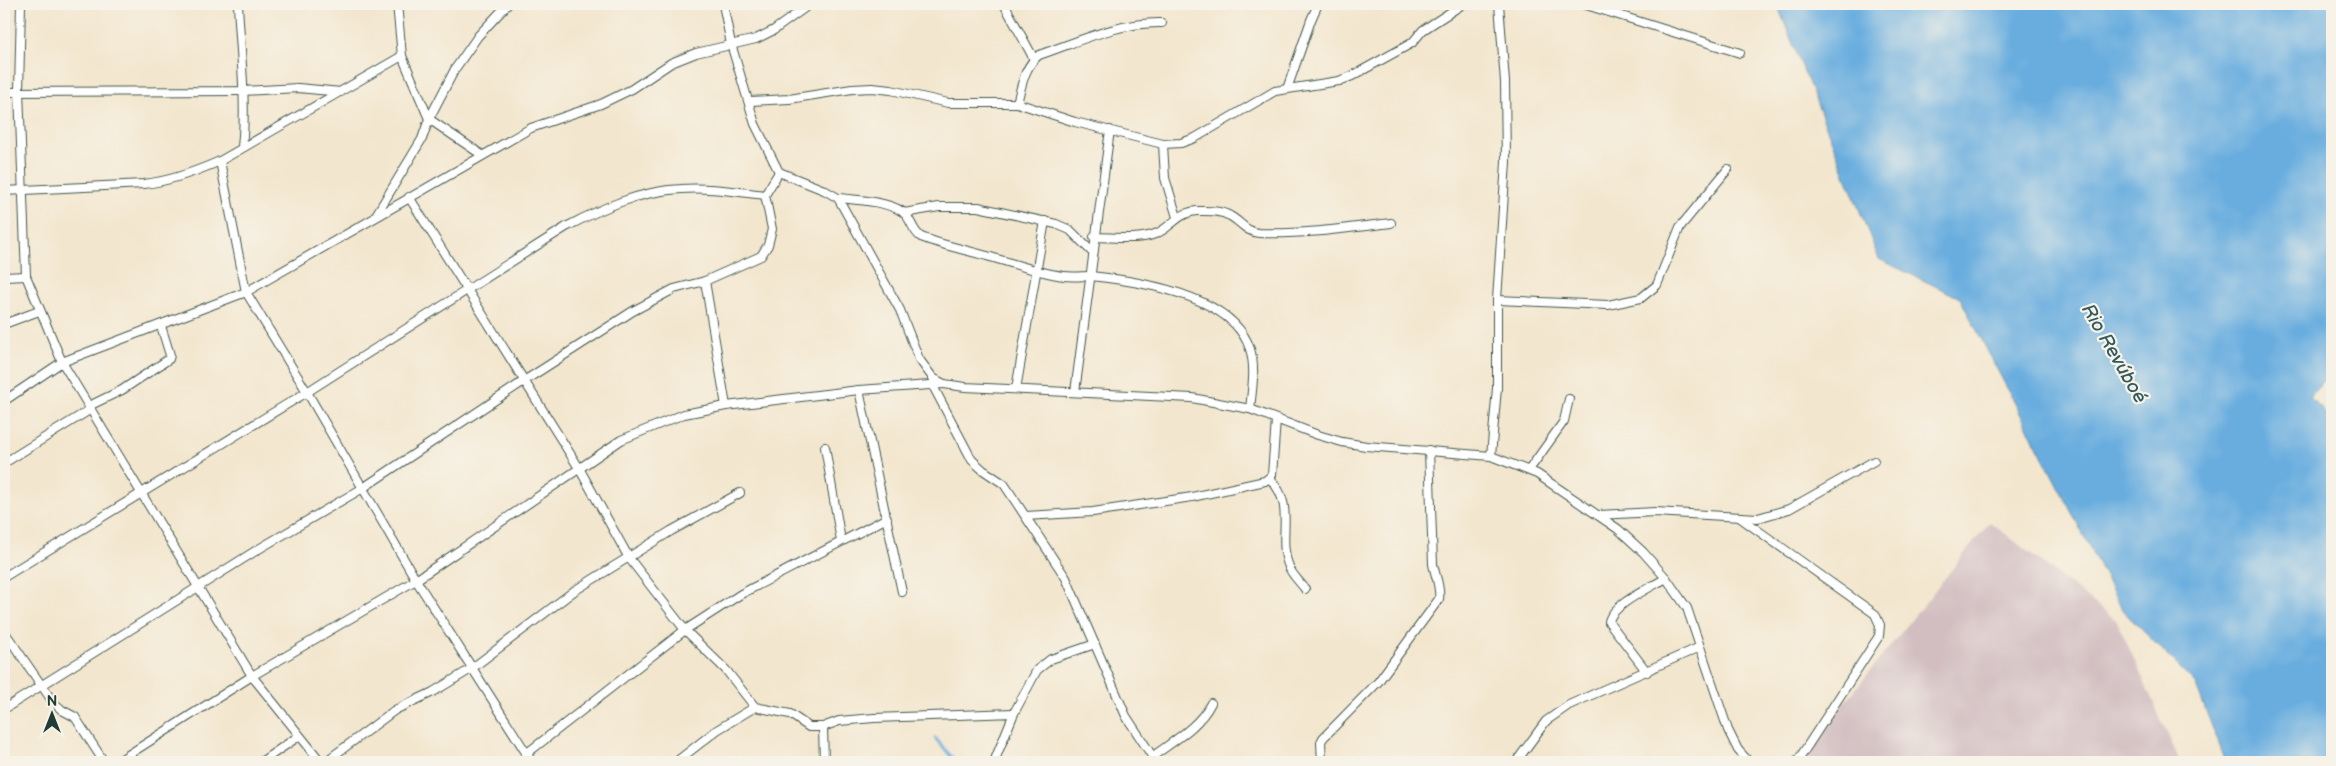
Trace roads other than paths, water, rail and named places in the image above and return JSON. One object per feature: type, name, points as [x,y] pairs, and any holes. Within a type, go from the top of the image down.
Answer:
[{"type":"street","points":[[21,4],[19,91],[26,276],[39,311],[62,362],[252,676],[321,762]]},
{"type":"street","points":[[238,4],[245,118],[242,147]]},
{"type":"street","points":[[398,4],[402,56],[429,118],[482,155]]},
{"type":"street","points":[[375,217],[413,155],[429,118],[455,69],[478,36],[508,4]]},
{"type":"street","points":[[724,4],[731,44],[750,101],[755,124],[779,172],[824,190],[838,198],[873,203],[904,213],[939,207],[978,207],[1045,221],[1070,230],[1092,252]]},
{"type":"street","points":[[4,402],[62,362],[161,326],[246,292],[531,128],[600,104],[632,89],[671,63],[731,44],[756,39],[774,30],[810,4]]},
{"type":"street","points":[[1004,4],[1034,59]]},
{"type":"street","points":[[1287,89],[1310,20],[1318,4]]},
{"type":"street","points":[[750,101],[789,99],[852,89],[872,88],[891,90],[948,103],[1017,103],[1075,122],[1163,144],[1181,143],[1195,138],[1267,95],[1287,89],[1339,81],[1352,76],[1412,42],[1423,30],[1463,4]]},
{"type":"street","points":[[1491,456],[1497,388],[1497,300],[1506,162],[1505,82],[1499,4]]},
{"type":"street","points":[[1583,4],[1740,53]]},
{"type":"street","points":[[1017,103],[1024,76],[1034,59],[1039,55],[1113,28],[1143,23],[1162,23]]},
{"type":"street","points":[[4,190],[164,182],[220,161],[402,56]]},
{"type":"street","points":[[4,92],[242,91],[298,88],[342,92]]},
{"type":"street","points":[[1076,392],[1092,252],[1110,130]]},
{"type":"street","points":[[1163,144],[1165,178],[1178,217]]},
{"type":"street","points":[[220,161],[246,292],[307,392],[416,580],[532,762]]},
{"type":"street","points":[[1497,300],[1608,305],[1641,298],[1657,285],[1680,227],[1728,170]]},
{"type":"street","points":[[4,708],[257,550],[363,488],[524,380],[633,311],[674,289],[705,281],[760,256],[768,245],[772,229],[765,195],[779,172]]},
{"type":"street","points":[[4,577],[307,392],[566,227],[596,211],[629,198],[680,189],[713,189],[765,195]]},
{"type":"street","points":[[409,197],[579,468],[629,558],[685,630],[726,670],[755,707],[790,714],[810,727],[823,727],[839,721],[874,718],[1014,713]]},
{"type":"street","points":[[838,198],[900,310],[919,359],[933,378],[944,384]]},
{"type":"street","points":[[1094,237],[1142,238],[1157,234],[1178,217],[1194,211],[1218,211],[1231,216],[1243,227],[1257,233],[1339,229],[1391,223]]},
{"type":"street","points":[[904,213],[915,232],[921,237],[1036,271],[1067,277],[1090,276],[1188,294],[1224,316],[1237,328],[1250,346],[1253,364],[1250,409]]},
{"type":"street","points":[[1016,389],[1045,221]]},
{"type":"street","points":[[4,277],[26,276]]},
{"type":"street","points":[[705,281],[726,406]]},
{"type":"street","points":[[4,324],[39,311]]},
{"type":"street","points":[[4,463],[169,359],[170,355],[161,326]]},
{"type":"street","points":[[117,762],[252,676],[416,580],[621,440],[651,426],[684,414],[726,406],[860,390],[944,384],[1192,398],[1250,409],[1276,420],[1342,442],[1366,446],[1491,456],[1529,470],[1599,515],[1643,552],[1666,578],[1687,608],[1728,730],[1738,750],[1748,762]]},
{"type":"street","points":[[933,386],[972,460],[1004,484],[1066,578],[1126,716],[1154,759],[1196,723],[1206,713],[1211,703]]},
{"type":"street","points":[[860,390],[902,592]]},
{"type":"street","points":[[1529,470],[1564,421],[1569,399]]},
{"type":"street","points":[[1276,420],[1270,479],[1282,492],[1286,522],[1285,552],[1289,568],[1305,589]]},
{"type":"street","points":[[825,447],[841,541]]},
{"type":"street","points":[[1322,762],[1320,742],[1378,682],[1439,599],[1441,591],[1436,580],[1433,564],[1429,450]]},
{"type":"street","points":[[1599,515],[1655,512],[1758,518],[1789,509],[1874,461]]},
{"type":"street","points":[[1026,516],[1093,512],[1200,495],[1242,487],[1270,479]]},
{"type":"street","points":[[325,762],[395,710],[433,692],[471,669],[574,591],[672,531],[740,493]]},
{"type":"street","points":[[1739,517],[1875,614],[1880,625],[1879,636],[1798,762]]},
{"type":"street","points":[[526,754],[685,630],[741,594],[887,518]]},
{"type":"street","points":[[1647,672],[1609,622],[1609,618],[1627,601],[1666,578]]},
{"type":"street","points":[[4,631],[42,683],[53,702],[62,710],[75,717],[104,762]]},
{"type":"street","points":[[996,760],[1014,713],[1037,670],[1051,658],[1095,644]]},
{"type":"street","points":[[1516,762],[1546,721],[1569,705],[1700,647]]},
{"type":"street","points":[[676,762],[716,730],[755,707]]},
{"type":"street","points":[[823,727],[824,762]]},
{"type":"street","points":[[261,762],[299,736]]},
{"type":"water","name":"Rio Revúboé","points":[[1777,4],[2332,4],[2332,369],[2310,397],[2332,420],[2332,762],[2226,762],[2195,683],[2123,611],[1960,298],[1879,259]]},
{"type":"waterway","points":[[935,738],[956,762]]}]
